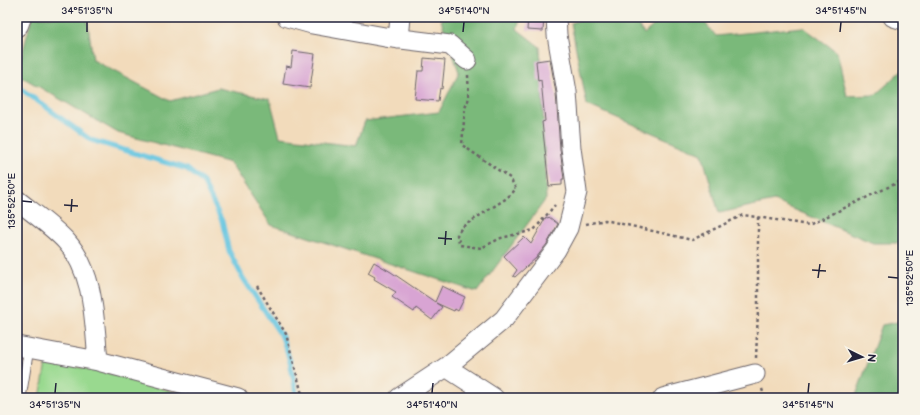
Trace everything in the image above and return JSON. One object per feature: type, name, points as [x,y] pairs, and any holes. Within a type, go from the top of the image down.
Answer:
[{"type":"highway","points":[[17,25],[20,17]]},
{"type":"street","points":[[287,17],[312,24],[398,39],[450,45],[467,60]]},
{"type":"street","points":[[398,39],[400,17]]},
{"type":"street","points":[[399,398],[446,367],[504,319],[556,250],[568,228],[578,192],[571,148],[567,92],[557,35],[556,17]]},
{"type":"street","points":[[893,17],[903,20]]},
{"type":"street","points":[[17,200],[66,241],[81,264],[88,279],[98,361]]},
{"type":"street","points":[[23,347],[98,361],[226,397]]},
{"type":"street","points":[[446,367],[494,398]]},
{"type":"street","points":[[663,398],[755,374]]},
{"type":"lane","points":[[21,398],[23,347]]},
{"type":"path","points":[[467,60],[469,98],[465,108],[462,144],[510,178],[516,189],[507,198],[462,227],[457,235],[460,245],[481,248],[501,238],[534,230],[556,203],[578,192]]},
{"type":"path","points":[[568,228],[605,220],[692,240],[743,215],[809,225],[903,180]]},
{"type":"path","points":[[758,217],[758,310],[755,374],[765,398]]},
{"type":"path","points":[[257,286],[286,334],[303,398]]},
{"type":"green space","points":[[32,17],[87,17],[93,60],[170,101],[218,88],[270,99],[280,137],[356,146],[365,121],[439,112],[459,72],[441,20],[447,17],[521,17],[517,29],[540,47],[546,199],[477,292],[271,225],[230,163],[118,133],[17,74]]},
{"type":"green space","points":[[589,17],[633,17],[644,34],[663,17],[700,17],[716,36],[803,27],[837,52],[847,96],[875,95],[903,70],[903,243],[873,243],[774,201],[719,213],[702,154],[587,105],[571,23]]},
{"type":"green space","points":[[903,321],[903,398],[855,398],[882,325]]},
{"type":"green space","points":[[46,363],[98,370],[195,398],[40,398]]},
{"type":"building","points":[[528,17],[544,17],[543,31],[527,30]]},
{"type":"building","points":[[293,51],[315,54],[310,88],[283,84],[286,66],[291,67]]},
{"type":"building","points":[[424,58],[445,60],[442,89],[440,88],[438,101],[415,99],[418,71],[423,71]]},
{"type":"building","points":[[550,59],[556,93],[560,149],[564,179],[562,179],[562,185],[549,186],[542,122],[545,121],[541,80],[538,81],[536,61]]},
{"type":"building","points":[[546,217],[549,217],[558,224],[547,244],[536,258],[515,277],[513,276],[517,270],[504,256],[524,237],[531,244]]},
{"type":"building","points":[[374,262],[435,302],[442,286],[465,297],[458,311],[455,309],[454,311],[436,303],[442,307],[432,320],[416,308],[414,312],[392,297],[396,292],[374,279],[375,277],[368,273]]},
{"type":"waterway","points":[[17,86],[91,140],[187,169],[203,182],[222,221],[229,251],[243,278],[282,337],[290,361],[297,398]]}]
